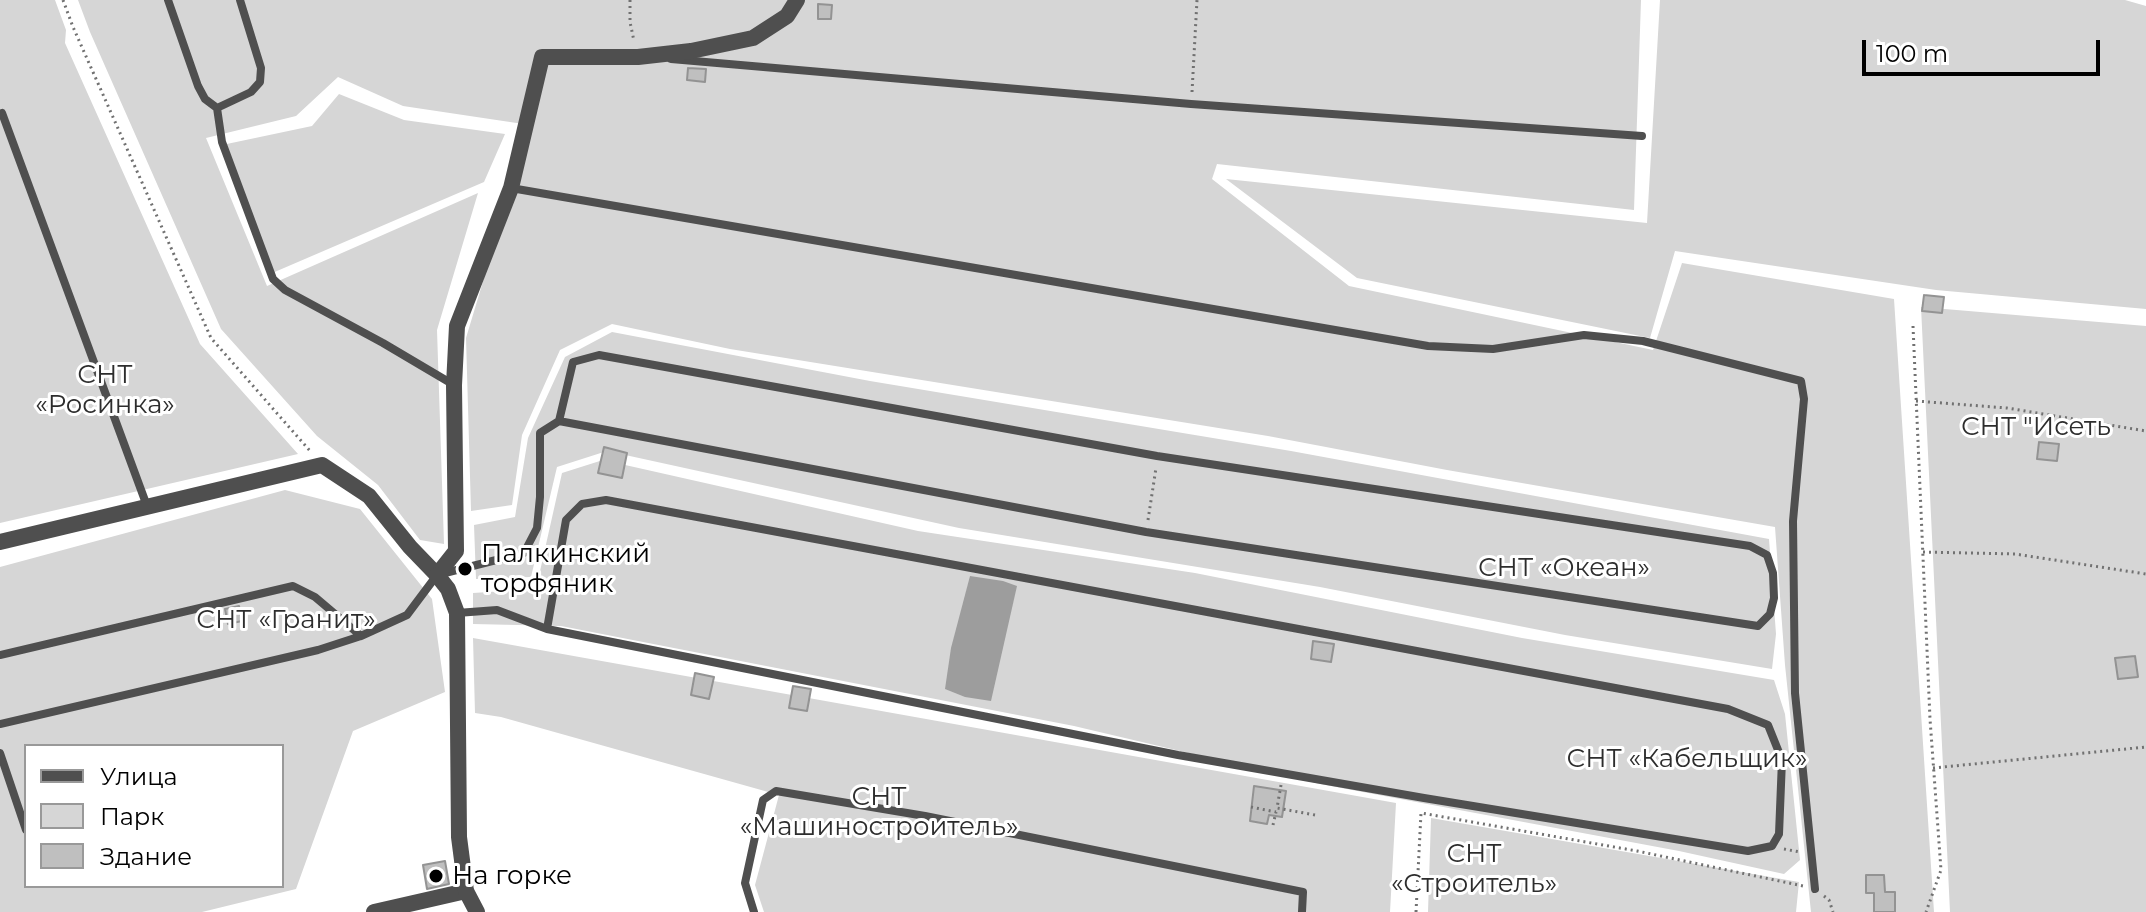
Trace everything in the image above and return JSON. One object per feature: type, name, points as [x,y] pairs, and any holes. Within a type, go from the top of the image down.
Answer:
[{"type":"street","points":[[437,575],[456,551],[454,385],[457,326],[511,188],[542,57],[638,57],[691,51],[753,38],[787,16],[797,0]]},
{"type":"street","points":[[0,542],[322,465],[369,496],[448,589],[457,613],[459,837],[466,891],[477,912]]},
{"type":"street","points":[[374,912],[466,891]]},
{"type":"lane","points":[[168,0],[198,86],[205,99],[217,108],[222,142],[273,279],[285,290],[454,385]]},
{"type":"lane","points":[[217,108],[251,92],[260,82],[261,68],[240,0]]},
{"type":"lane","points":[[638,57],[1191,104],[1642,136]]},
{"type":"lane","points":[[2,113],[147,507]]},
{"type":"lane","points":[[511,188],[1428,346],[1493,349],[1584,335],[1643,341],[1801,381],[1804,399],[1793,521],[1795,693],[1815,889]]},
{"type":"lane","points":[[0,724],[318,650],[361,636],[407,615],[437,575],[524,553],[537,528],[540,433],[559,421],[1146,532],[1758,626],[1770,614],[1774,598],[1773,573],[1767,555],[1750,546],[1157,456],[599,355],[573,362],[559,421]]},
{"type":"lane","points":[[457,613],[497,610],[547,629],[1193,758],[1748,851],[1772,846],[1779,834],[1782,760],[1768,725],[1728,709],[606,500],[582,504],[566,520],[547,629]]},
{"type":"lane","points":[[0,655],[293,586],[315,597],[361,636]]},
{"type":"lane","points":[[0,753],[24,824]]},
{"type":"lane","points":[[754,912],[745,883],[763,800],[776,791],[925,816],[1303,892],[1302,912]]},
{"type":"path","points":[[63,0],[211,338],[322,465]]},
{"type":"path","points":[[630,0],[630,22],[638,57]]},
{"type":"path","points":[[1191,104],[1197,0]]},
{"type":"path","points":[[1913,326],[1933,768],[1941,870],[1926,912]]},
{"type":"path","points":[[1916,401],[2007,408],[2146,431]]},
{"type":"path","points":[[1146,532],[1157,456]]},
{"type":"path","points":[[1922,552],[2015,554],[2146,574]]},
{"type":"path","points":[[1933,768],[2146,747]]},
{"type":"path","points":[[1273,825],[1282,781]]},
{"type":"path","points":[[1251,807],[1315,815]]},
{"type":"path","points":[[1416,912],[1421,813],[1637,851],[1815,889],[1829,900],[1833,912]]},
{"type":"path","points":[[1772,846],[1812,854]]},
{"type":"green space","name":"СНТ «Росинка»","points":[[0,0],[55,0],[66,30],[65,43],[200,344],[298,454],[0,523]]},
{"type":"green space","points":[[78,0],[1641,0],[1634,210],[1217,164],[1212,179],[1349,286],[1653,350],[1682,263],[1894,299],[1934,912],[1811,912],[1785,665],[1775,527],[1268,436],[730,349],[612,324],[560,350],[522,435],[512,505],[471,511],[466,338],[530,125],[403,106],[338,77],[296,116],[206,138],[267,286],[478,193],[437,330],[444,544],[420,540],[378,485],[317,436],[221,329]]},
{"type":"green space","points":[[1660,0],[2125,0],[2146,6],[2146,309],[1936,290],[1675,251],[1650,338],[1357,278],[1226,179],[1647,223]]},
{"type":"green space","points":[[339,94],[404,120],[505,134],[484,182],[270,274],[222,145],[312,126]]},
{"type":"green space","name":"СНТ \"Исеть","points":[[1921,307],[2146,326],[2146,912],[1950,912]]},
{"type":"green space","name":"СНТ «Океан»","points":[[612,332],[870,381],[1291,451],[1769,539],[1776,634],[1772,669],[1565,635],[1320,587],[959,528],[607,451],[557,467],[531,577],[476,579],[474,525],[515,517],[528,438],[565,357]]},
{"type":"green space","name":"СНТ «Кабельщик»","points":[[603,460],[918,531],[1195,573],[1522,638],[1774,680],[1785,714],[1800,860],[1784,874],[1679,851],[1320,784],[1074,726],[561,626],[473,624],[473,593],[536,589],[562,473]]},
{"type":"green space","name":"СНТ «Гранит»","points":[[285,490],[360,509],[432,599],[445,692],[353,731],[296,889],[202,912],[0,912],[0,567]]},
{"type":"green space","name":"СНТ «Машиностроитель»","points":[[473,638],[1396,803],[1390,912],[764,912],[755,885],[779,795],[501,717],[475,713]]},
{"type":"green space","name":"СНТ «Строитель»","points":[[1431,818],[1799,882],[1796,912],[1428,912]]},
{"type":"shaded area","points":[[970,576],[1017,586],[991,701],[965,697],[945,689],[951,648]]},
{"type":"building","points":[[818,4],[832,5],[831,19],[818,19]]},
{"type":"building","points":[[688,68],[706,69],[705,82],[687,80]]},
{"type":"building","points":[[1924,295],[1944,297],[1942,313],[1922,311]]},
{"type":"building","points":[[2039,442],[2059,444],[2057,461],[2037,459]]},
{"type":"building","points":[[604,447],[627,453],[622,478],[598,473]]},
{"type":"building","points":[[239,606],[242,621],[228,624],[225,609]]},
{"type":"building","points":[[1313,641],[1334,644],[1331,662],[1311,659]]},
{"type":"building","points":[[2135,656],[2138,677],[2118,679],[2115,658]]},
{"type":"building","points":[[695,673],[714,677],[709,699],[691,695]]},
{"type":"building","points":[[793,686],[811,689],[807,711],[789,708]]},
{"type":"building","points":[[1254,786],[1286,791],[1282,817],[1269,815],[1267,824],[1250,821]]},
{"type":"building","name":"На горке","points":[[445,861],[449,884],[427,889],[423,865]]},
{"type":"building","points":[[1866,875],[1884,875],[1885,892],[1895,892],[1895,912],[1874,912],[1874,893],[1866,893]]},
{"type":"place","name":"Палкинский торфяник","points":[[465,569]]},
{"type":"place","name":"На горке","points":[[436,876]]}]
